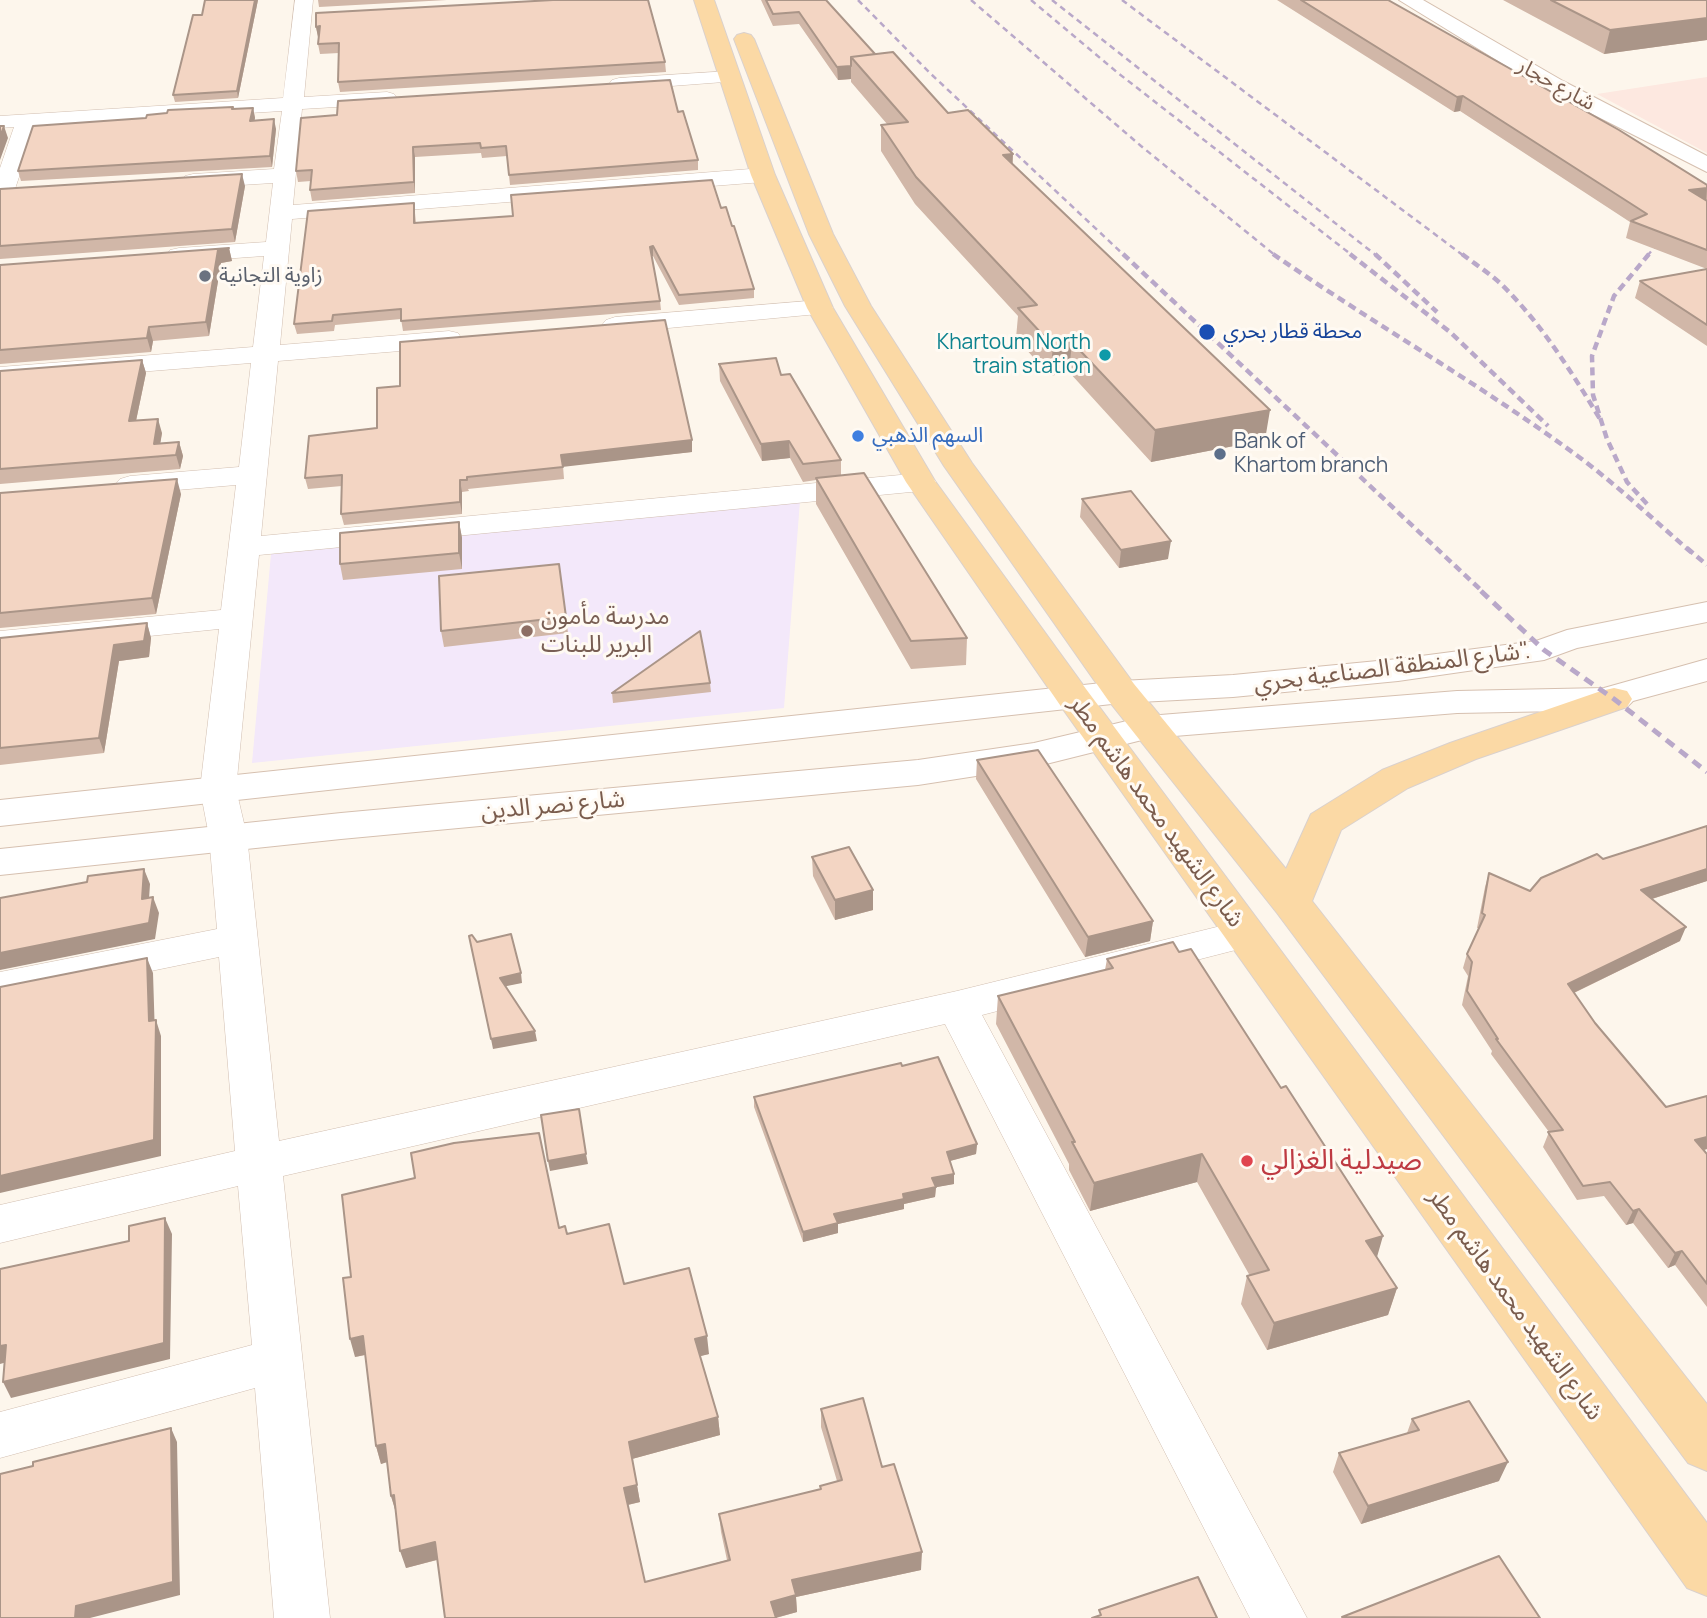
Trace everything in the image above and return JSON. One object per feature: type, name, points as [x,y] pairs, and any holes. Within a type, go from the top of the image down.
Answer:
[{"type":"main road","name":"شارع الشهيد محمد هاشم مطر","points":[[704,0],[763,175],[820,308],[921,482],[1104,741],[1707,1569]]},
{"type":"main road","name":"شارع الشهيد محمد هاشم مطر","points":[[730,0],[758,79],[821,234],[858,306],[959,466],[1121,692],[1290,903],[1707,1446]]},
{"type":"main road","points":[[1290,903],[1325,824],[1383,786],[1464,751],[1614,699]]},
{"type":"street","name":"شارع حجار","points":[[1409,0],[1555,86],[1707,165]]},
{"type":"street","points":[[292,1615],[278,1360],[229,836],[218,789],[286,175],[309,11]]},
{"type":"street","points":[[594,85],[730,77]]},
{"type":"street","points":[[0,122],[403,97]]},
{"type":"street","points":[[27,120],[2,192],[30,190]]},
{"type":"street","points":[[165,182],[286,175]]},
{"type":"street","points":[[153,257],[280,230],[763,175]]},
{"type":"street","points":[[585,328],[820,308]]},
{"type":"street","points":[[0,375],[474,337]]},
{"type":"street","points":[[106,487],[253,475]]},
{"type":"street","points":[[245,547],[921,482]]},
{"type":"street","name":"شارع المنطقة الصناعية بحري\".","points":[[1073,697],[1233,687],[1398,670],[1544,650],[1567,640],[1707,612]]},
{"type":"street","points":[[0,641],[237,618]]},
{"type":"street","name":"شارع المنطقة الصناعية بحري\".","points":[[1104,741],[1148,727],[1457,702],[1614,699],[1620,692],[1707,670]]},
{"type":"street","points":[[0,813],[1073,697]]},
{"type":"street","name":"شارع نصر الدين","points":[[0,862],[229,836],[960,768],[1104,741]]},
{"type":"street","points":[[0,1224],[957,1006],[1245,934]]},
{"type":"street","points":[[0,987],[238,939]]},
{"type":"street","points":[[957,1006],[1279,1618]]},
{"type":"street","points":[[0,1435],[278,1360]]},
{"type":"shaded area","points":[[1707,77],[1707,153],[1597,94]]},
{"type":"shaded area","name":"مدرسة مأمون البرير للبنات","points":[[800,501],[784,708],[252,763],[271,554]]},
{"type":"building","points":[[205,0],[255,0],[237,91],[173,95],[193,15],[202,15]]},
{"type":"building","points":[[553,0],[648,0],[665,62],[338,82],[339,43],[318,44],[320,26],[316,27],[316,13]]},
{"type":"building","points":[[766,0],[826,0],[875,54],[851,57],[851,66],[837,67],[799,12],[773,14]]},
{"type":"building","points":[[1301,0],[1388,0],[1619,130],[1707,185],[1707,188],[1689,190],[1707,201],[1707,250],[1631,221],[1647,214],[1463,96],[1457,97]]},
{"type":"building","points":[[1551,0],[1707,0],[1707,18],[1610,30]]},
{"type":"building","points":[[893,52],[948,113],[968,110],[1013,154],[1003,155],[1270,410],[1155,430],[1072,342],[1053,346],[1018,308],[1037,305],[916,177],[881,125],[908,122],[851,57]]},
{"type":"building","points":[[670,80],[678,112],[683,111],[698,160],[509,175],[506,146],[481,148],[480,143],[413,147],[414,182],[310,190],[312,170],[296,171],[301,118],[337,115],[338,101]]},
{"type":"building","points":[[233,107],[232,109],[253,108],[250,121],[274,119],[270,156],[18,171],[33,126],[146,118],[147,115],[167,113],[168,110]]},
{"type":"building","points":[[242,174],[232,229],[0,246],[0,189]]},
{"type":"building","points":[[712,180],[721,208],[726,207],[734,226],[754,289],[679,295],[653,246],[650,247],[660,301],[401,321],[401,309],[333,315],[332,321],[294,324],[308,211],[414,203],[414,223],[513,216],[511,195]]},
{"type":"building","points":[[229,248],[218,250],[206,322],[149,327],[147,338],[0,350],[0,265]]},
{"type":"building","points":[[1707,269],[1707,325],[1640,281]]},
{"type":"building","points":[[665,320],[692,440],[561,455],[563,467],[467,477],[467,480],[460,480],[460,502],[341,514],[342,475],[305,478],[309,436],[377,428],[377,388],[400,386],[400,342]]},
{"type":"building","points":[[776,358],[781,375],[790,374],[841,460],[803,464],[789,441],[761,444],[719,364]]},
{"type":"building","points":[[142,360],[129,421],[158,419],[154,444],[179,442],[176,455],[0,469],[0,371]]},
{"type":"building","points":[[864,473],[967,638],[911,641],[816,478]]},
{"type":"building","points":[[177,479],[152,598],[0,613],[0,493]]},
{"type":"building","points":[[1131,491],[1171,541],[1121,550],[1082,499]]},
{"type":"building","points":[[459,522],[459,553],[340,564],[340,533]]},
{"type":"building","points":[[559,564],[566,617],[441,631],[439,576]]},
{"type":"building","points":[[147,623],[144,641],[114,645],[99,738],[0,748],[0,638]]},
{"type":"building","points":[[700,631],[710,683],[612,693]]},
{"type":"building","points":[[1038,750],[1153,921],[1088,937],[977,760]]},
{"type":"building","points":[[1707,826],[1707,869],[1641,890],[1686,927],[1568,984],[1595,1023],[1666,1107],[1707,1096],[1707,1137],[1695,1140],[1707,1154],[1707,1284],[1682,1251],[1675,1253],[1639,1209],[1633,1211],[1610,1182],[1583,1186],[1548,1132],[1563,1130],[1496,1039],[1467,991],[1472,962],[1467,954],[1485,915],[1482,913],[1489,873],[1530,891],[1541,878],[1597,854],[1603,859]]},
{"type":"building","points":[[849,847],[873,890],[835,900],[812,857]]},
{"type":"building","points":[[144,869],[142,899],[153,897],[149,923],[0,953],[0,898],[87,882],[88,876]]},
{"type":"building","points":[[511,934],[521,973],[500,978],[535,1031],[491,1039],[469,936],[472,935],[477,942]]},
{"type":"building","points":[[1173,942],[1179,952],[1191,949],[1281,1088],[1286,1086],[1383,1236],[1366,1241],[1397,1288],[1274,1323],[1247,1276],[1269,1270],[1202,1154],[1094,1183],[998,996],[1113,968],[1107,959]]},
{"type":"building","points":[[147,958],[149,1021],[156,1020],[154,1140],[0,1176],[0,987]]},
{"type":"building","points":[[938,1057],[977,1144],[947,1152],[954,1174],[932,1178],[936,1187],[903,1194],[904,1199],[834,1214],[838,1223],[803,1232],[754,1097]]},
{"type":"building","points":[[579,1109],[586,1154],[548,1161],[541,1115]]},
{"type":"building","points":[[539,1133],[559,1228],[565,1226],[567,1234],[609,1224],[624,1284],[689,1268],[707,1336],[695,1339],[718,1417],[629,1442],[637,1485],[624,1488],[645,1582],[730,1560],[719,1514],[821,1489],[820,1486],[842,1480],[821,1409],[863,1398],[882,1467],[894,1464],[922,1552],[792,1580],[796,1595],[771,1602],[776,1618],[445,1618],[435,1542],[400,1551],[385,1444],[376,1446],[363,1336],[350,1339],[343,1278],[351,1277],[342,1195],[415,1178],[411,1153],[454,1143]]},
{"type":"building","points":[[165,1218],[164,1343],[3,1382],[6,1345],[0,1346],[0,1269],[129,1241],[129,1226]]},
{"type":"building","points":[[1469,1401],[1508,1462],[1368,1506],[1339,1453],[1419,1430],[1412,1419]]},
{"type":"building","points":[[171,1428],[173,1582],[76,1606],[75,1618],[0,1618],[0,1474],[33,1466],[33,1462]]},
{"type":"building","points":[[1499,1556],[1540,1618],[1342,1617]]},
{"type":"building","points":[[1198,1577],[1217,1618],[1092,1618],[1101,1615],[1099,1610]]},
{"type":"railway","points":[[858,0],[931,74],[1125,256]]},
{"type":"railway","points":[[971,0],[1141,146],[1276,256]]},
{"type":"railway","points":[[1031,0],[1118,73],[1353,256]]},
{"type":"railway","points":[[1052,0],[1377,256]]},
{"type":"railway","points":[[1122,0],[1464,256]]},
{"type":"railway","points":[[1647,256],[1655,247],[1707,218]]},
{"type":"railway","points":[[1123,254],[1483,592]]},
{"type":"railway","points":[[1350,254],[1450,332],[1548,426]]},
{"type":"railway","points":[[1375,254],[1437,312]]},
{"type":"railway","points":[[1462,254],[1487,272],[1516,299],[1566,365],[1600,419]]},
{"type":"railway","points":[[1647,504],[1627,482],[1607,439],[1593,395],[1592,356],[1614,296],[1649,254]]},
{"type":"railway","points":[[1276,256],[1542,430],[1608,480],[1692,553]]},
{"type":"railway","points":[[1687,548],[1707,565]]},
{"type":"railway","points":[[1481,591],[1544,650],[1614,699],[1707,772]]},
{"type":"place","name":"زاوية التجانية","points":[[205,276]]},
{"type":"place","name":"محطة قطار بحري","points":[[1207,332]]},
{"type":"place","name":"Khartoum North train station","points":[[1105,355]]},
{"type":"place","name":"السهم الذهبي","points":[[858,436]]},
{"type":"place","name":"Bank of Khartom branch","points":[[1220,454]]},
{"type":"place","name":"مدرسة مأمون البرير للبنات","points":[[527,631]]},
{"type":"place","name":"صيدلية الغزالي","points":[[1247,1161]]}]
